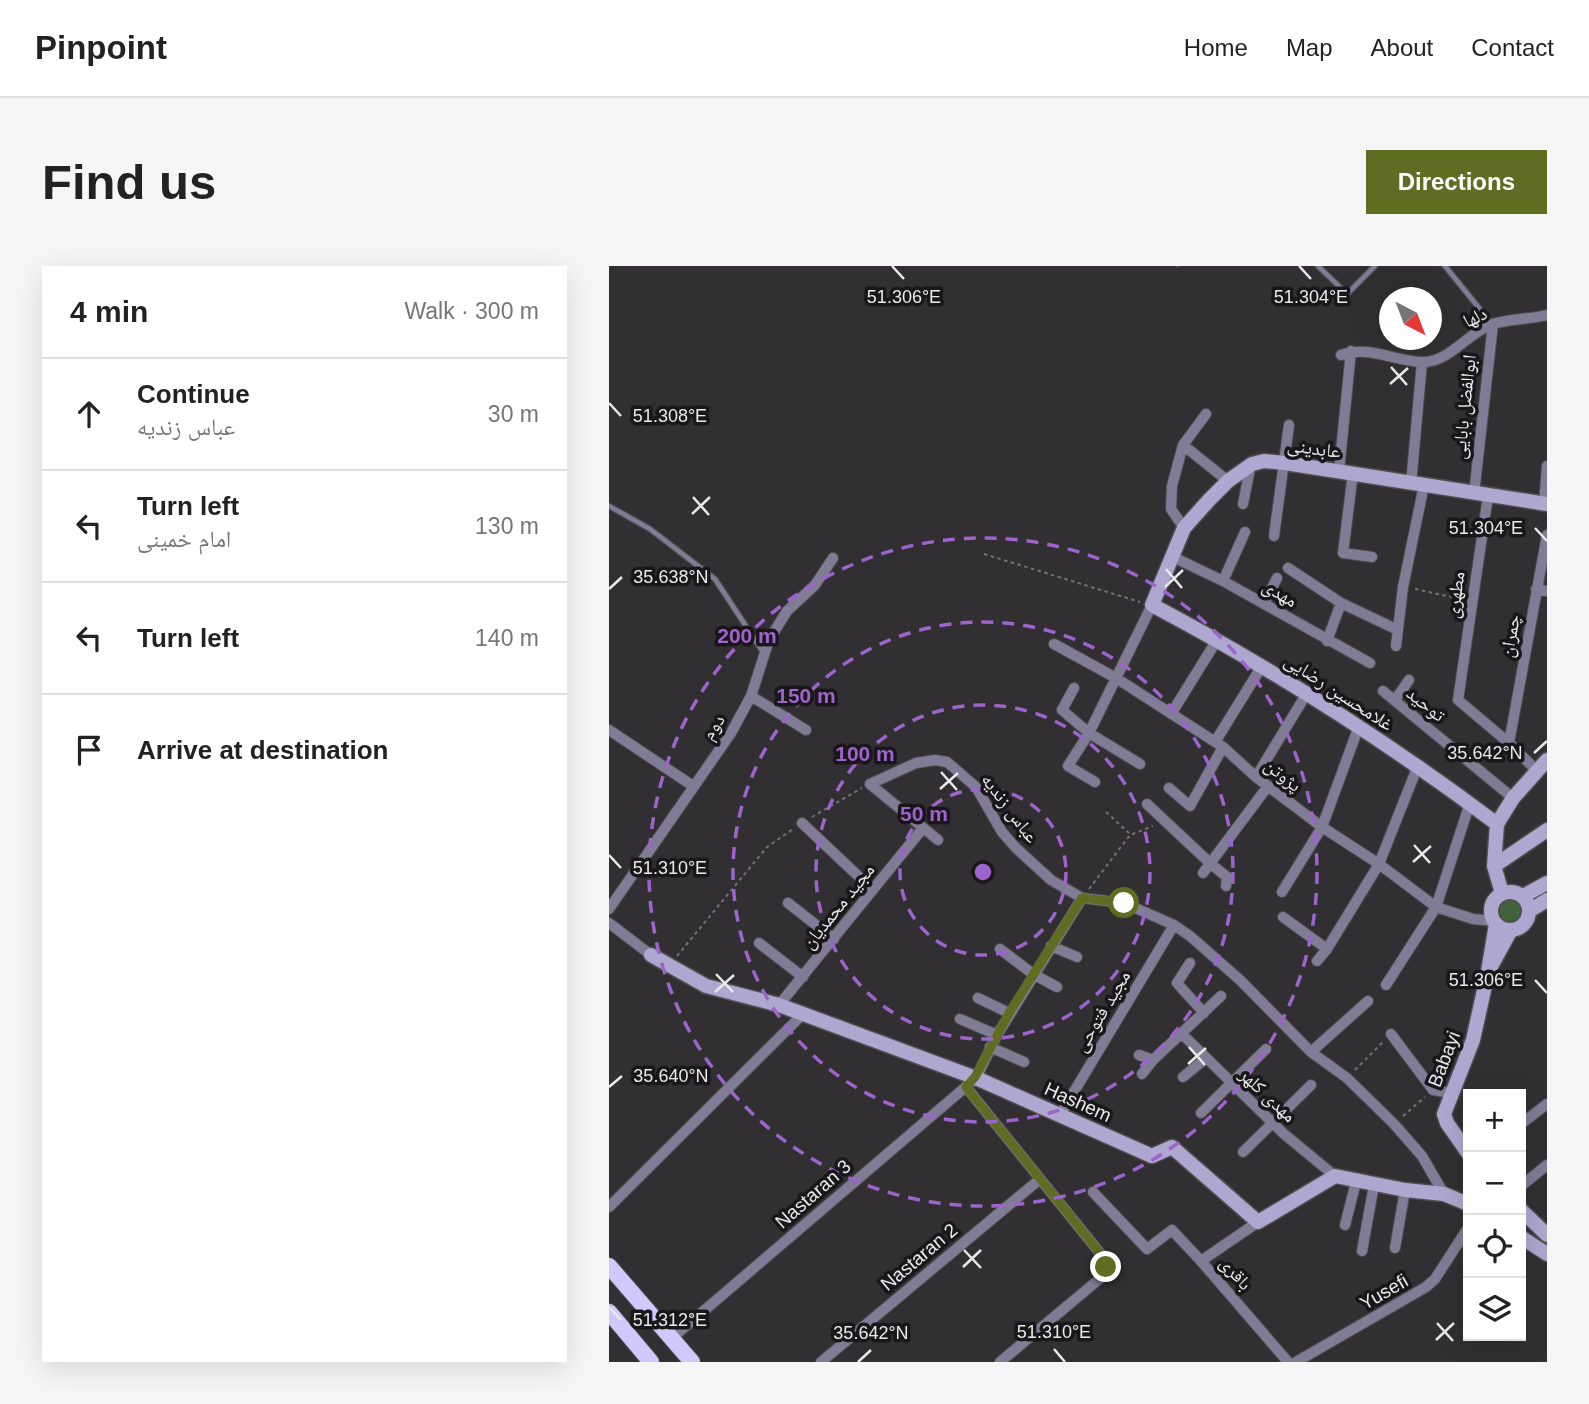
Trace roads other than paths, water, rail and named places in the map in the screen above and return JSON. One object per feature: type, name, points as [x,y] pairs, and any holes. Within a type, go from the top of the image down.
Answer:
[{"type":"main road","points":[[609,1266],[692,1362]]},
{"type":"main road","points":[[612,1317],[651,1362]]},
{"type":"street","name":"دلها","points":[[1422,362],[1438,359],[1493,324],[1547,316]]},
{"type":"street","name":"ابوالفضل بابایی","points":[[1481,495],[1493,324]]},
{"type":"street","points":[[1372,557],[1343,553],[1346,354],[1389,355],[1422,362],[1417,485],[1397,646]]},
{"type":"street","points":[[1184,528],[1171,509],[1172,486],[1183,445],[1206,414]]},
{"type":"street","points":[[1275,536],[1289,425]]},
{"type":"street","points":[[1183,445],[1228,481]]},
{"type":"street","name":"عابدینی","points":[[1252,464],[1264,461],[1285,463],[1546,504]]},
{"type":"street","points":[[1095,782],[1068,766],[1089,733],[1152,606],[1184,528],[1228,481],[1252,464]]},
{"type":"street","points":[[1243,504],[1252,464]]},
{"type":"street","points":[[1546,504],[1547,466]]},
{"type":"street","name":"مطهری","points":[[1481,495],[1472,602],[1458,700],[1509,743]]},
{"type":"street","points":[[1223,581],[1245,533]]},
{"type":"street","name":"چمران","points":[[1509,743],[1542,590],[1547,535]]},
{"type":"street","name":"مهدی","points":[[1171,556],[1223,581],[1370,663]]},
{"type":"street","name":"دوم","points":[[609,909],[731,733],[751,696],[769,640],[787,611],[815,585],[833,558]]},
{"type":"street","points":[[1288,568],[1341,603],[1398,630]]},
{"type":"street","points":[[1264,604],[1277,578]]},
{"type":"street","points":[[1327,641],[1341,603]]},
{"type":"street","name":"غلامحسین رضایی","points":[[1152,606],[1217,640],[1307,693],[1359,726],[1497,824]]},
{"type":"street","points":[[1171,713],[1217,640]]},
{"type":"street","name":"پژوتن","points":[[1054,644],[1116,678],[1219,745],[1322,827],[1436,906],[1473,919],[1495,923]]},
{"type":"street","points":[[1169,788],[1189,806],[1262,666]]},
{"type":"street","points":[[1395,701],[1409,680]]},
{"type":"street","points":[[1074,688],[1062,710],[1089,733],[1140,764]]},
{"type":"street","name":"توحید","points":[[1383,691],[1513,797]]},
{"type":"street","points":[[1256,777],[1307,693]]},
{"type":"street","points":[[751,696],[806,730]]},
{"type":"street","points":[[1283,892],[1322,827],[1359,726]]},
{"type":"street","points":[[609,730],[693,786]]},
{"type":"street","points":[[1502,893],[1494,866],[1497,824],[1513,797],[1543,766],[1509,743]]},
{"type":"street","name":"عباس زندیه","points":[[923,828],[870,784],[916,763],[935,760],[947,762],[976,787],[1002,832],[1051,880],[1082,898],[1124,903],[1174,925],[1240,980],[1311,1052],[1347,1078],[1394,1124],[1422,1156],[1444,1194]]},
{"type":"street","points":[[1317,961],[1379,864],[1417,768]]},
{"type":"street","points":[[1207,869],[1268,786]]},
{"type":"street","points":[[1386,985],[1436,906],[1470,803]]},
{"type":"street","points":[[1147,804],[1207,869],[1227,877],[1226,886]]},
{"type":"street","points":[[802,823],[873,890]]},
{"type":"street","points":[[923,828],[938,840]]},
{"type":"street","name":"مجید محمدیان","points":[[779,1005],[923,828]]},
{"type":"street","points":[[1494,866],[1547,830]]},
{"type":"street","points":[[1523,896],[1547,883]]},
{"type":"street","points":[[1488,972],[1495,923],[1491,915],[1492,905],[1502,893],[1513,892],[1523,896],[1529,911]]},
{"type":"street","points":[[1000,1362],[1103,1276],[1106,1267],[1104,1258],[1040,1179],[971,1082],[1009,1013],[1082,898]]},
{"type":"street","points":[[1488,972],[1511,930],[1522,926],[1529,911],[1547,900]]},
{"type":"street","points":[[788,903],[834,939]]},
{"type":"street","points":[[1283,918],[1327,949]]},
{"type":"street","points":[[609,923],[652,954]]},
{"type":"street","points":[[1495,923],[1511,930]]},
{"type":"street","name":"مجید فتوحی","points":[[1060,1115],[1174,925]]},
{"type":"street","points":[[759,943],[803,977]]},
{"type":"street","points":[[1051,946],[1077,957]]},
{"type":"street","points":[[1000,949],[1033,974],[1057,987]]},
{"type":"street","name":"Hashem","points":[[652,954],[706,986],[779,1005],[1060,1115],[1152,1156],[1172,1147],[1258,1222]]},
{"type":"street","points":[[1190,963],[1177,983],[1204,1013]]},
{"type":"street","name":"Babayi","points":[[1467,1152],[1447,1123],[1444,1114],[1473,1040],[1488,972]]},
{"type":"street","points":[[1142,1074],[1153,1060],[1221,996]]},
{"type":"street","points":[[978,998],[1009,1013]]},
{"type":"street","points":[[1311,1052],[1368,1001]]},
{"type":"street","points":[[609,1207],[802,1015]]},
{"type":"street","points":[[960,1019],[997,1035]]},
{"type":"street","name":"مهدی کلهر","points":[[1182,1034],[1272,1122],[1335,1176]]},
{"type":"street","points":[[1391,1034],[1433,1090],[1452,1093]]},
{"type":"street","points":[[990,1047],[1024,1062]]},
{"type":"street","points":[[1201,1113],[1266,1049]]},
{"type":"street","points":[[1139,1055],[1153,1060]]},
{"type":"street","points":[[1183,1077],[1205,1059]]},
{"type":"street","name":"Nastaran 3","points":[[672,1338],[971,1082]]},
{"type":"street","points":[[1243,1152],[1311,1085]]},
{"type":"street","points":[[1526,1120],[1547,1104]]},
{"type":"street","points":[[1526,1181],[1547,1165]]},
{"type":"street","points":[[1258,1222],[1335,1176],[1374,1185],[1444,1194],[1463,1202]]},
{"type":"street","name":"Nastaran 2","points":[[821,1362],[1040,1179]]},
{"type":"street","points":[[1345,1225],[1356,1181]]},
{"type":"street","points":[[1362,1251],[1374,1185]]},
{"type":"street","points":[[1395,1248],[1405,1190]]},
{"type":"street","points":[[1093,1192],[1147,1249],[1172,1230],[1201,1261]]},
{"type":"street","points":[[1526,1215],[1543,1231],[1526,1240]]},
{"type":"street","name":"باقری","points":[[1258,1222],[1201,1261],[1288,1362]]},
{"type":"street","name":"Yusefi","points":[[1296,1362],[1426,1287],[1435,1279],[1463,1236]]},
{"type":"street","points":[[1526,1241],[1547,1254]]},
{"type":"lane","points":[[1318,266],[1347,294],[1375,266]]},
{"type":"lane","points":[[1364,266],[1370,271]]},
{"type":"lane","points":[[1445,266],[1493,324]]},
{"type":"lane","points":[[609,506],[650,529],[715,579],[765,653]]}]
